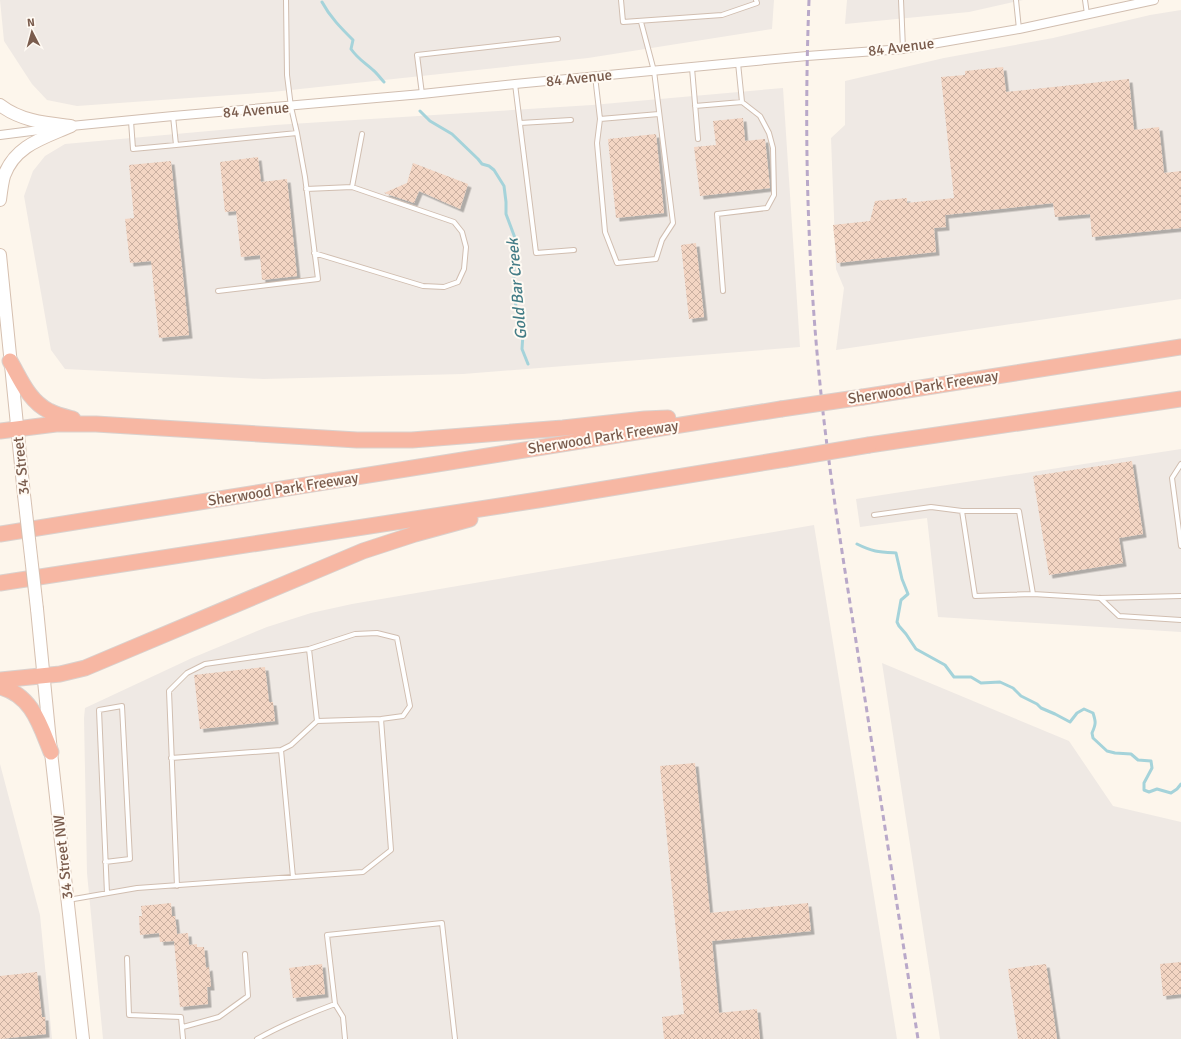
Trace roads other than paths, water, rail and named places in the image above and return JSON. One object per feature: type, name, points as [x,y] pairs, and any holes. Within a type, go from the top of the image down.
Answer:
[{"type":"highway","name":"Sherwood Park Freeway","points":[[0,534],[741,415],[1181,347]]},
{"type":"highway","points":[[10,361],[27,391],[41,406],[60,416],[96,424]]},
{"type":"highway","points":[[0,583],[538,500],[869,445],[1181,399]]},
{"type":"highway","points":[[0,431],[56,424],[96,424],[357,440],[412,440],[645,420],[741,415]]},
{"type":"highway","points":[[0,680],[44,676],[85,668],[363,551],[421,532],[538,500]]},
{"type":"highway","points":[[0,687],[7,688],[16,693],[34,711],[51,752]]},
{"type":"main road","points":[[0,105],[16,115],[30,120],[72,126]]},
{"type":"main road","points":[[0,200],[4,177],[10,164],[18,154],[28,145],[72,126]]},
{"type":"main road","name":"34 Street","points":[[0,255],[44,676]]},
{"type":"main road","name":"34 Street NW","points":[[44,676],[51,752],[84,1039]]},
{"type":"street","name":"84 Avenue","points":[[0,135],[173,116],[291,107],[595,76],[807,56],[903,49],[1019,29],[1154,0]]},
{"type":"lane","points":[[218,290],[318,279],[306,189],[297,132],[291,107],[287,75],[286,0]]},
{"type":"lane","points":[[620,0],[624,22],[641,22],[722,15],[757,3],[756,0]]},
{"type":"lane","points":[[901,0],[903,49]]},
{"type":"lane","points":[[1016,0],[1019,29]]},
{"type":"lane","points":[[1085,0],[1087,14]]},
{"type":"lane","points":[[595,76],[600,119],[597,143],[605,232],[616,263],[656,259],[662,240],[673,223],[654,71],[641,22]]},
{"type":"lane","points":[[422,94],[417,55],[558,39]]},
{"type":"lane","points":[[738,63],[742,102]]},
{"type":"lane","points":[[692,68],[698,139]]},
{"type":"lane","points":[[515,84],[536,253],[574,250]]},
{"type":"lane","points":[[695,106],[742,102],[760,116],[769,132],[773,148],[774,195],[767,208],[717,214],[723,291]]},
{"type":"lane","points":[[600,119],[659,114]]},
{"type":"lane","points":[[173,116],[176,145]]},
{"type":"lane","points":[[520,123],[572,120]]},
{"type":"lane","points":[[131,121],[133,149],[297,132]]},
{"type":"lane","points":[[352,188],[362,134]]},
{"type":"lane","points":[[306,189],[352,188],[454,222],[462,232],[466,247],[464,269],[458,282],[444,287],[423,286],[314,253]]},
{"type":"lane","points":[[1181,464],[1172,478],[1181,546]]},
{"type":"lane","points":[[874,515],[931,507],[962,511],[1019,511],[1033,594]]},
{"type":"lane","points":[[962,511],[975,596],[1033,594],[1100,598],[1181,596]]},
{"type":"lane","points":[[1100,598],[1119,616],[1181,620]]},
{"type":"lane","points":[[171,758],[281,750],[291,745],[317,721],[381,719],[403,716],[410,706],[397,638],[377,632],[355,634],[309,649],[205,664],[187,673],[169,690],[171,758],[177,886]]},
{"type":"lane","points":[[309,649],[317,721]]},
{"type":"lane","points":[[105,862],[130,859],[122,706],[98,710],[105,862],[107,893]]},
{"type":"lane","points":[[68,900],[137,888],[363,872],[391,850],[381,719]]},
{"type":"lane","points":[[281,750],[293,877]]},
{"type":"lane","points":[[345,1039],[344,1017],[335,1004],[327,935],[442,923],[455,1039]]},
{"type":"lane","points":[[182,1027],[219,1017],[248,996],[245,954]]},
{"type":"lane","points":[[127,958],[129,1015],[182,1017],[183,1039]]},
{"type":"lane","points":[[258,1039],[298,1018],[335,1004]]},
{"type":"waterway","points":[[322,2],[340,27],[353,40],[351,49],[384,82]]},
{"type":"waterway","name":"Gold Bar Creek","points":[[420,111],[430,121],[452,134],[482,164],[489,166],[494,170],[504,186],[506,214],[515,238],[517,256],[514,268],[516,309],[522,326],[522,349],[528,364]]},
{"type":"waterway","name":"Gold Bar Creek","points":[[857,544],[867,549],[896,553],[902,579],[908,594],[901,600],[897,622],[916,649],[945,665],[954,677],[971,677],[981,683],[1000,682],[1013,688],[1021,696],[1037,704],[1041,708],[1070,722],[1077,713],[1084,709],[1093,713],[1095,719],[1092,733],[1093,738],[1107,751],[1131,754],[1138,760],[1151,761],[1152,768],[1144,783],[1144,790],[1149,792],[1157,789],[1171,793],[1181,784]]},
{"type":"railway","points":[[809,0],[807,96],[809,240],[820,384],[837,519],[918,1039]]}]
